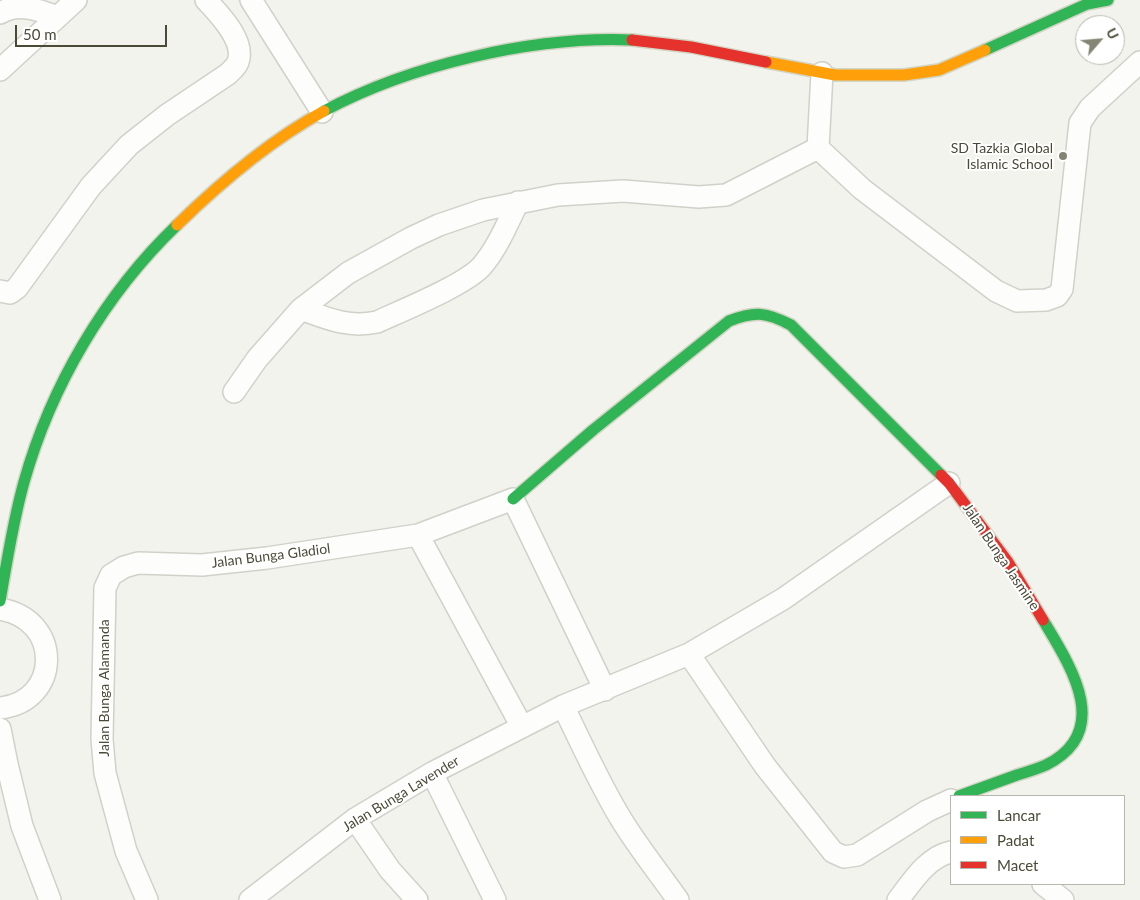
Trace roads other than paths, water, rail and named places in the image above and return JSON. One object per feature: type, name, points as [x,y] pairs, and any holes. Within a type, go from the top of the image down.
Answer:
[{"type":"street","points":[[0,70],[76,0]]},
{"type":"street","points":[[0,291],[2,293],[10,293],[17,288],[91,186],[129,145],[167,115],[235,68],[239,60],[236,41],[222,18],[206,0]]},
{"type":"street","points":[[251,0],[322,112]]},
{"type":"street","points":[[0,601],[11,538],[28,468],[57,399],[90,333],[116,295],[149,253],[185,216],[250,160],[322,112],[359,94],[407,76],[456,61],[507,50],[611,39],[668,42],[822,73],[863,76],[905,75],[941,70],[1087,2],[1104,2],[1108,0]]},
{"type":"street","points":[[0,13],[22,7],[38,9],[57,17]]},
{"type":"street","points":[[818,148],[862,189],[990,287],[1007,297],[1017,300],[1046,300],[1056,296],[1062,288],[1080,123],[1090,108],[1140,62]]},
{"type":"street","points":[[818,148],[822,73]]},
{"type":"street","points":[[234,392],[258,359],[301,309],[348,273],[411,238],[448,222],[483,210],[558,195],[623,191],[699,197],[726,195],[818,148]]},
{"type":"street","points":[[301,309],[353,325],[366,324],[378,322],[442,291],[480,268],[490,256],[501,237],[518,202]]},
{"type":"street","name":"Jalan Bunga Jasmine","points":[[513,499],[593,430],[729,321],[746,314],[770,314],[791,326],[949,483],[1008,562],[1063,654],[1077,683],[1082,706],[1081,726],[1074,743],[1064,754],[1046,765],[962,795]]},
{"type":"street","name":"Jalan Bunga Lavender","points":[[250,900],[355,819],[432,773],[563,706],[689,654],[783,600],[949,483]]},
{"type":"street","points":[[513,499],[605,690]]},
{"type":"street","name":"Jalan Bunga Gladiol","points":[[124,567],[138,563],[202,565],[267,558],[418,535],[513,499]]},
{"type":"street","points":[[418,535],[522,727]]},
{"type":"street","name":"Jalan Bunga Alamanda","points":[[124,567],[111,575],[105,588],[102,739],[105,773],[113,809],[126,851],[147,900]]},
{"type":"street","points":[[0,609],[21,615],[31,622],[39,632],[47,654],[43,678],[37,688],[29,697],[19,703],[0,708]]},
{"type":"street","points":[[689,654],[765,766],[833,852],[844,857],[857,856],[927,812],[950,800]]},
{"type":"street","points":[[563,706],[600,782],[622,820],[640,849],[678,900]]},
{"type":"street","points":[[0,729],[6,764],[22,826],[50,900]]},
{"type":"street","points":[[432,773],[495,900]]},
{"type":"street","points":[[355,819],[390,870],[417,900]]},
{"type":"street","points":[[898,900],[927,864],[950,852]]},
{"type":"street","points":[[1044,885],[1063,900]]},
{"type":"place","name":"SD Tazkia Global Islamic School","points":[[1063,156]]}]
